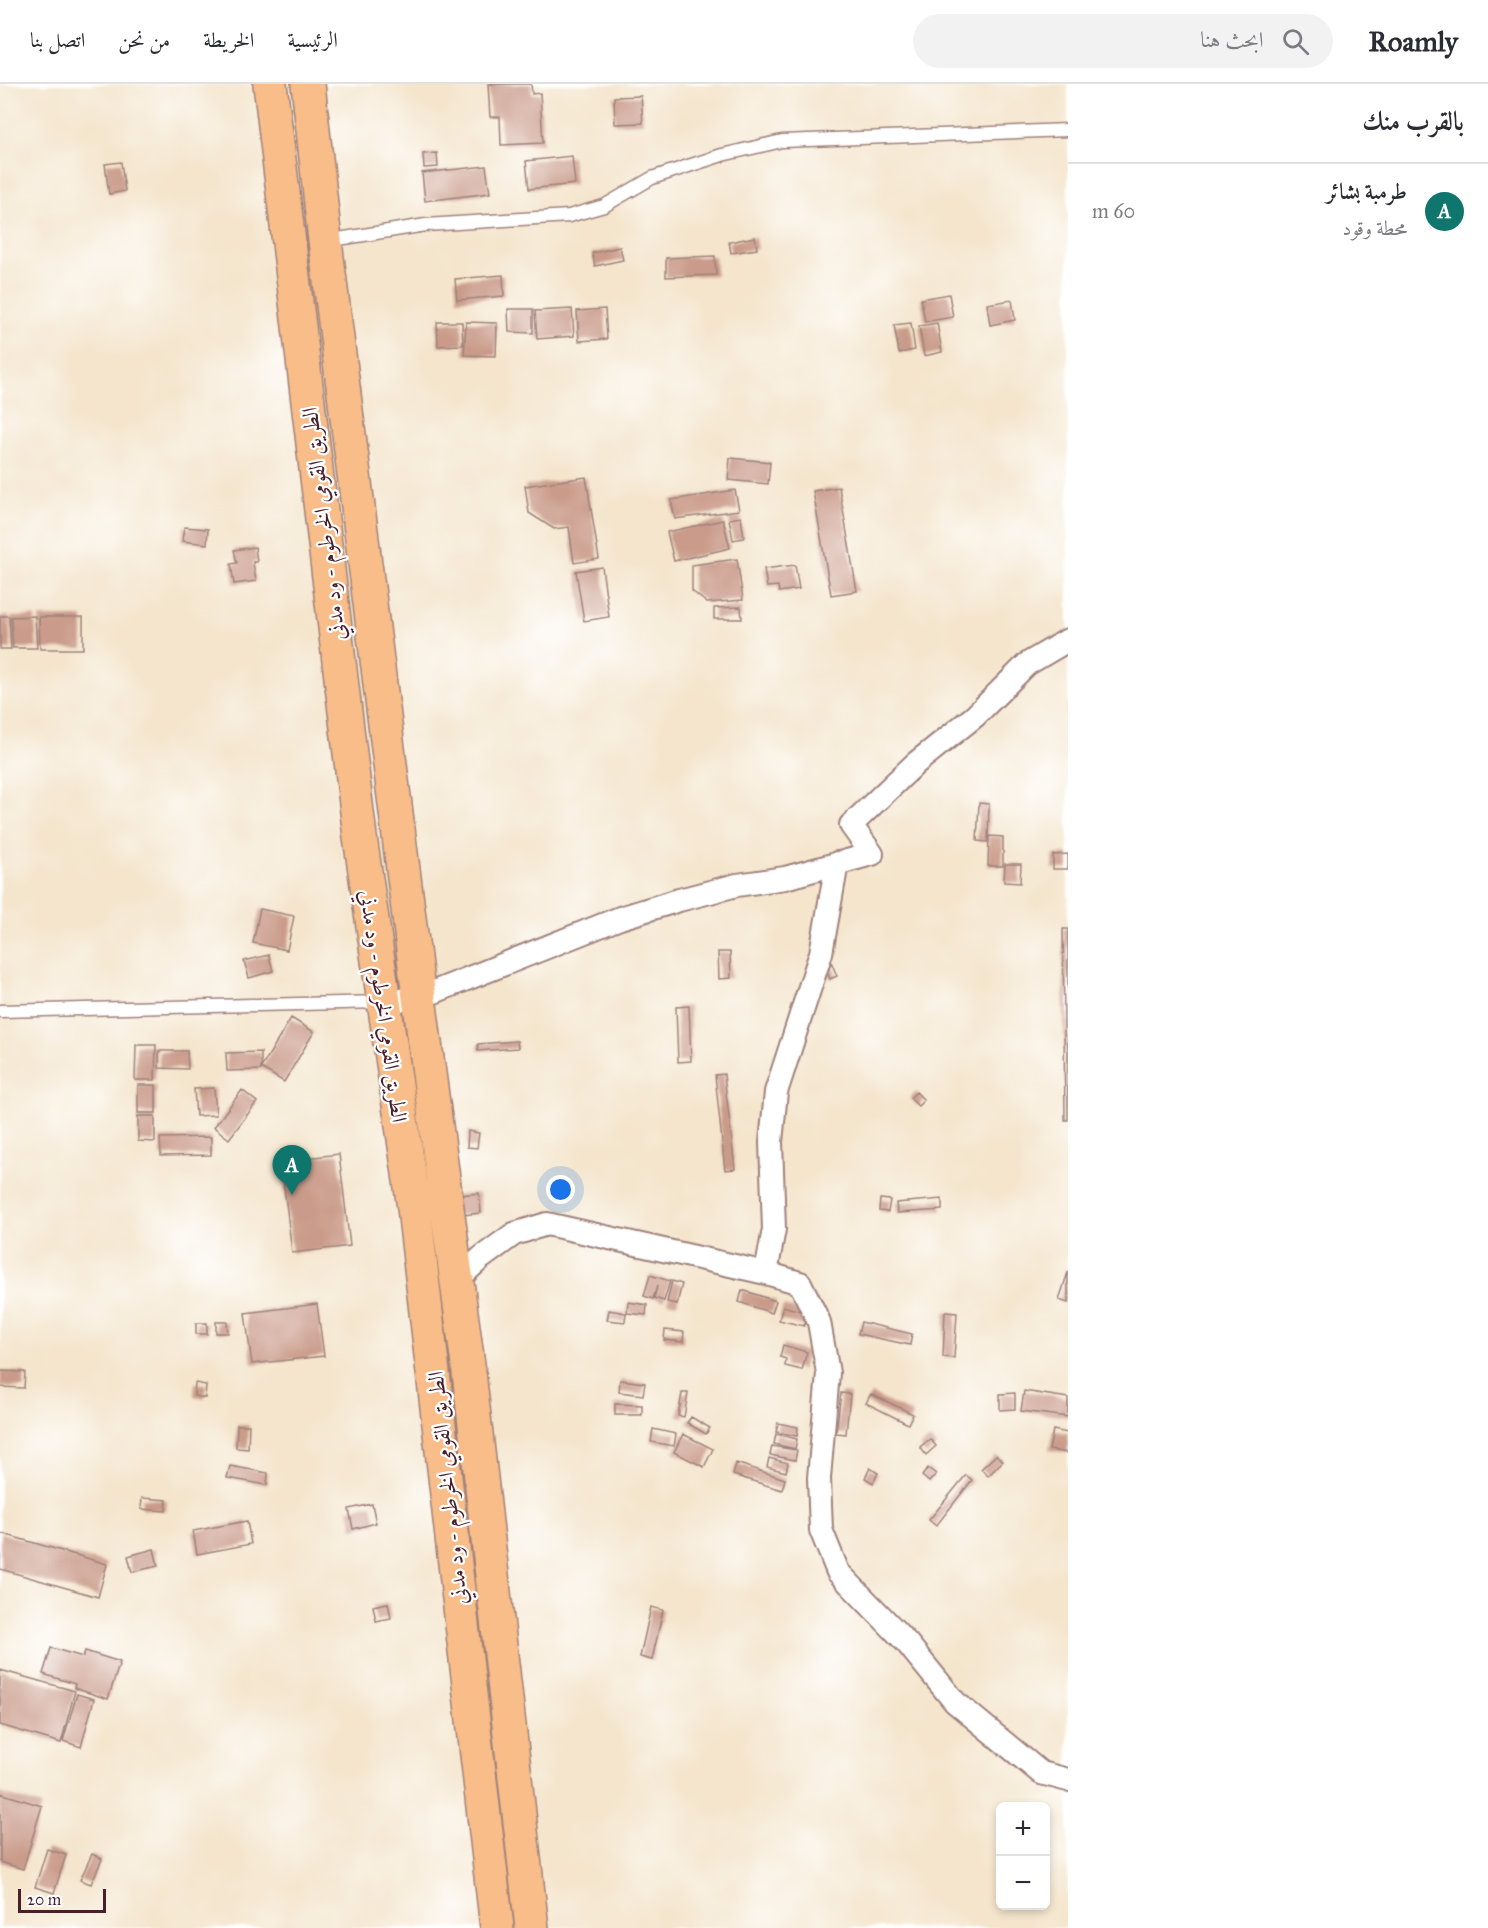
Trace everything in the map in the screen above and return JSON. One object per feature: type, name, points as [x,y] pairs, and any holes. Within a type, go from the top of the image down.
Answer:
[{"type":"highway","name":"الطريق القومي الخرطوم - ود مدني","points":[[270,84],[358,825],[417,1232],[498,1928]]},
{"type":"highway","name":"الطريق القومي الخرطوم - ود مدني","points":[[308,84],[325,241],[419,998],[457,1280],[532,1928]]},
{"type":"street","points":[[383,1002],[419,998],[620,918],[737,885],[785,878],[872,854],[851,825],[916,763],[975,716],[1027,664],[1068,640]]},
{"type":"street","points":[[766,1273],[774,1229],[771,1142],[776,1092],[821,953],[837,863]]},
{"type":"street","points":[[457,1280],[481,1258],[514,1234],[547,1224],[766,1273],[800,1283],[819,1322],[828,1373],[819,1478],[820,1530],[838,1572],[907,1643],[955,1702],[1041,1773],[1068,1780]]},
{"type":"lane","points":[[325,241],[426,225],[569,216],[604,206],[652,178],[722,155],[782,141],[1068,130]]},
{"type":"lane","points":[[0,1011],[383,1002]]},
{"type":"building","points":[[488,84],[531,84],[532,94],[540,93],[543,143],[501,145],[500,117],[490,117]]},
{"type":"building","points":[[641,96],[643,123],[615,124],[614,97]]},
{"type":"building","points":[[437,153],[438,167],[424,168],[423,154]]},
{"type":"building","points":[[572,156],[575,184],[529,189],[526,161]]},
{"type":"building","points":[[121,162],[125,191],[109,194],[105,164]]},
{"type":"building","points":[[486,166],[490,193],[425,201],[422,173]]},
{"type":"building","points":[[755,237],[757,249],[731,253],[729,242]]},
{"type":"building","points":[[620,247],[623,260],[595,266],[592,253]]},
{"type":"building","points":[[715,256],[716,275],[666,277],[666,258]]},
{"type":"building","points":[[503,275],[504,296],[457,300],[455,279]]},
{"type":"building","points":[[949,294],[953,317],[925,322],[921,299]]},
{"type":"building","points":[[1012,300],[1015,320],[990,325],[987,304]]},
{"type":"building","points":[[508,309],[533,309],[533,333],[509,332]]},
{"type":"building","points":[[572,309],[574,336],[537,339],[535,311]]},
{"type":"building","points":[[605,309],[607,339],[579,341],[577,311]]},
{"type":"building","points":[[437,322],[462,322],[463,345],[438,346]]},
{"type":"building","points":[[466,322],[497,323],[496,356],[464,355]]},
{"type":"building","points":[[911,323],[915,350],[899,353],[894,325]]},
{"type":"building","points":[[937,323],[942,352],[924,356],[919,326]]},
{"type":"building","points":[[730,458],[770,462],[768,484],[728,480]]},
{"type":"building","points":[[586,477],[599,559],[574,563],[569,527],[554,529],[529,513],[525,486]]},
{"type":"building","points":[[839,487],[857,591],[831,595],[813,491]]},
{"type":"building","points":[[735,490],[739,510],[675,519],[671,500]]},
{"type":"building","points":[[741,517],[744,538],[733,540],[729,519]]},
{"type":"building","points":[[723,520],[730,548],[674,561],[667,532]]},
{"type":"building","points":[[184,527],[208,529],[207,544],[182,541]]},
{"type":"building","points":[[255,547],[257,562],[253,562],[256,581],[234,584],[231,564],[237,563],[234,550]]},
{"type":"building","points":[[737,559],[743,600],[707,603],[692,591],[692,565]]},
{"type":"building","points":[[795,565],[799,589],[779,592],[778,586],[767,587],[764,569]]},
{"type":"building","points":[[602,567],[609,617],[584,621],[576,571]]},
{"type":"building","points":[[741,607],[742,619],[714,619],[714,608]]},
{"type":"building","points":[[0,616],[9,616],[11,649],[0,649]]},
{"type":"building","points":[[35,616],[37,648],[13,648],[11,617]]},
{"type":"building","points":[[39,617],[83,617],[83,649],[40,649]]},
{"type":"building","points":[[979,803],[989,804],[988,842],[977,841]]},
{"type":"building","points":[[989,836],[1003,837],[1003,866],[988,866]]},
{"type":"building","points":[[1068,854],[1068,869],[1053,869],[1053,855]]},
{"type":"building","points":[[1005,864],[1021,864],[1020,883],[1004,882]]},
{"type":"building","points":[[260,909],[294,916],[287,950],[253,943]]},
{"type":"building","points":[[1063,929],[1068,929],[1068,1120],[1065,1120]]},
{"type":"building","points":[[718,952],[730,952],[731,978],[719,979]]},
{"type":"building","points":[[269,955],[273,971],[249,978],[244,961]]},
{"type":"building","points":[[830,959],[837,976],[830,979],[823,962]]},
{"type":"building","points":[[689,1006],[691,1061],[678,1062],[676,1007]]},
{"type":"building","points":[[291,1018],[314,1032],[284,1082],[261,1068]]},
{"type":"building","points":[[517,1041],[518,1048],[478,1051],[478,1044]]},
{"type":"building","points":[[136,1045],[156,1045],[155,1080],[135,1080]]},
{"type":"building","points":[[159,1051],[187,1051],[188,1069],[159,1068]]},
{"type":"building","points":[[261,1052],[261,1070],[227,1071],[226,1053]]},
{"type":"building","points":[[724,1074],[735,1169],[725,1170],[715,1075]]},
{"type":"building","points":[[138,1085],[156,1085],[156,1113],[138,1113]]},
{"type":"building","points":[[214,1088],[216,1115],[196,1116],[194,1089]]},
{"type":"building","points":[[242,1090],[257,1102],[229,1139],[214,1127]]},
{"type":"building","points":[[916,1092],[924,1100],[918,1106],[910,1098]]},
{"type":"building","points":[[138,1116],[155,1116],[155,1142],[138,1141]]},
{"type":"building","points":[[468,1131],[479,1133],[477,1148],[467,1147]]},
{"type":"building","points":[[211,1137],[211,1155],[161,1156],[160,1138]]},
{"type":"building","points":[[339,1154],[350,1246],[292,1253],[281,1161]]},
{"type":"building","points":[[479,1193],[481,1213],[452,1216],[450,1196]]},
{"type":"building","points":[[880,1199],[890,1200],[888,1212],[879,1211]]},
{"type":"building","points":[[942,1199],[942,1210],[897,1213],[896,1203]]},
{"type":"building","points":[[1068,1272],[1068,1303],[1059,1300]]},
{"type":"building","points":[[650,1275],[670,1281],[664,1301],[654,1298],[657,1286],[653,1299],[644,1296]]},
{"type":"building","points":[[672,1281],[682,1284],[677,1304],[667,1302]]},
{"type":"building","points":[[742,1290],[776,1301],[772,1313],[739,1302]]},
{"type":"building","points":[[628,1302],[647,1305],[646,1315],[627,1313]]},
{"type":"building","points":[[317,1304],[324,1356],[252,1364],[245,1313]]},
{"type":"building","points":[[783,1306],[807,1313],[804,1326],[779,1320]]},
{"type":"building","points":[[609,1310],[626,1313],[625,1322],[607,1320]]},
{"type":"building","points":[[945,1312],[957,1313],[954,1358],[943,1357]]},
{"type":"building","points":[[216,1322],[227,1322],[228,1333],[216,1333]]},
{"type":"building","points":[[861,1322],[912,1334],[910,1345],[858,1334]]},
{"type":"building","points":[[196,1323],[207,1323],[207,1334],[196,1334]]},
{"type":"building","points":[[665,1330],[684,1332],[683,1342],[664,1340]]},
{"type":"building","points":[[783,1345],[807,1352],[802,1370],[785,1366],[786,1359],[780,1357]]},
{"type":"building","points":[[0,1371],[25,1372],[24,1388],[0,1387]]},
{"type":"building","points":[[620,1380],[645,1383],[643,1395],[619,1392]]},
{"type":"building","points":[[195,1383],[206,1385],[205,1398],[194,1396]]},
{"type":"building","points":[[1024,1391],[1068,1398],[1068,1417],[1021,1411]]},
{"type":"building","points":[[682,1393],[688,1393],[684,1417],[678,1416]]},
{"type":"building","points":[[841,1393],[850,1394],[846,1434],[836,1433]]},
{"type":"building","points":[[1015,1393],[1015,1409],[1000,1410],[1000,1394]]},
{"type":"building","points":[[871,1394],[913,1414],[908,1424],[866,1403]]},
{"type":"building","points":[[615,1404],[642,1405],[642,1415],[615,1415]]},
{"type":"building","points":[[691,1417],[710,1428],[706,1434],[687,1423]]},
{"type":"building","points":[[778,1423],[798,1427],[797,1436],[776,1432]]},
{"type":"building","points":[[237,1425],[249,1425],[248,1449],[236,1448]]},
{"type":"building","points":[[653,1429],[676,1434],[674,1446],[651,1442]]},
{"type":"building","points":[[1053,1430],[1068,1433],[1068,1453],[1049,1450]]},
{"type":"building","points":[[683,1434],[713,1449],[704,1467],[674,1452]]},
{"type":"building","points":[[776,1434],[797,1439],[795,1449],[774,1444]]},
{"type":"building","points":[[930,1439],[936,1446],[926,1455],[920,1447]]},
{"type":"building","points":[[772,1446],[797,1450],[795,1460],[770,1455]]},
{"type":"building","points":[[996,1455],[1003,1461],[988,1476],[981,1469]]},
{"type":"building","points":[[769,1458],[788,1463],[786,1472],[767,1467]]},
{"type":"building","points":[[736,1463],[785,1479],[782,1490],[733,1475]]},
{"type":"building","points":[[230,1466],[268,1473],[267,1485],[227,1478]]},
{"type":"building","points":[[870,1468],[878,1473],[873,1483],[865,1478]]},
{"type":"building","points":[[928,1468],[936,1474],[929,1482],[922,1476]]},
{"type":"building","points":[[966,1475],[972,1480],[936,1526],[929,1520]]},
{"type":"building","points":[[142,1498],[167,1500],[166,1511],[141,1509]]},
{"type":"building","points":[[372,1504],[376,1523],[353,1529],[349,1509]]},
{"type":"building","points":[[247,1521],[251,1544],[197,1554],[193,1531]]},
{"type":"building","points":[[0,1533],[107,1564],[98,1597],[0,1569]]},
{"type":"building","points":[[154,1549],[158,1566],[132,1572],[128,1556]]},
{"type":"building","points":[[388,1603],[391,1618],[376,1621],[373,1606]]},
{"type":"building","points":[[651,1607],[663,1610],[652,1660],[640,1657]]},
{"type":"building","points":[[51,1648],[83,1657],[85,1651],[120,1662],[108,1699],[74,1688],[75,1684],[43,1674]]},
{"type":"building","points":[[0,1670],[75,1691],[61,1743],[0,1725]]},
{"type":"building","points":[[77,1694],[94,1699],[81,1747],[63,1741]]},
{"type":"building","points":[[0,1793],[42,1806],[23,1869],[0,1862]]},
{"type":"building","points":[[47,1849],[66,1855],[54,1893],[35,1887]]},
{"type":"building","points":[[92,1854],[102,1859],[91,1884],[80,1880]]},
{"type":"place","name":"طرمبة بشائر","points":[[292,1195]]}]
